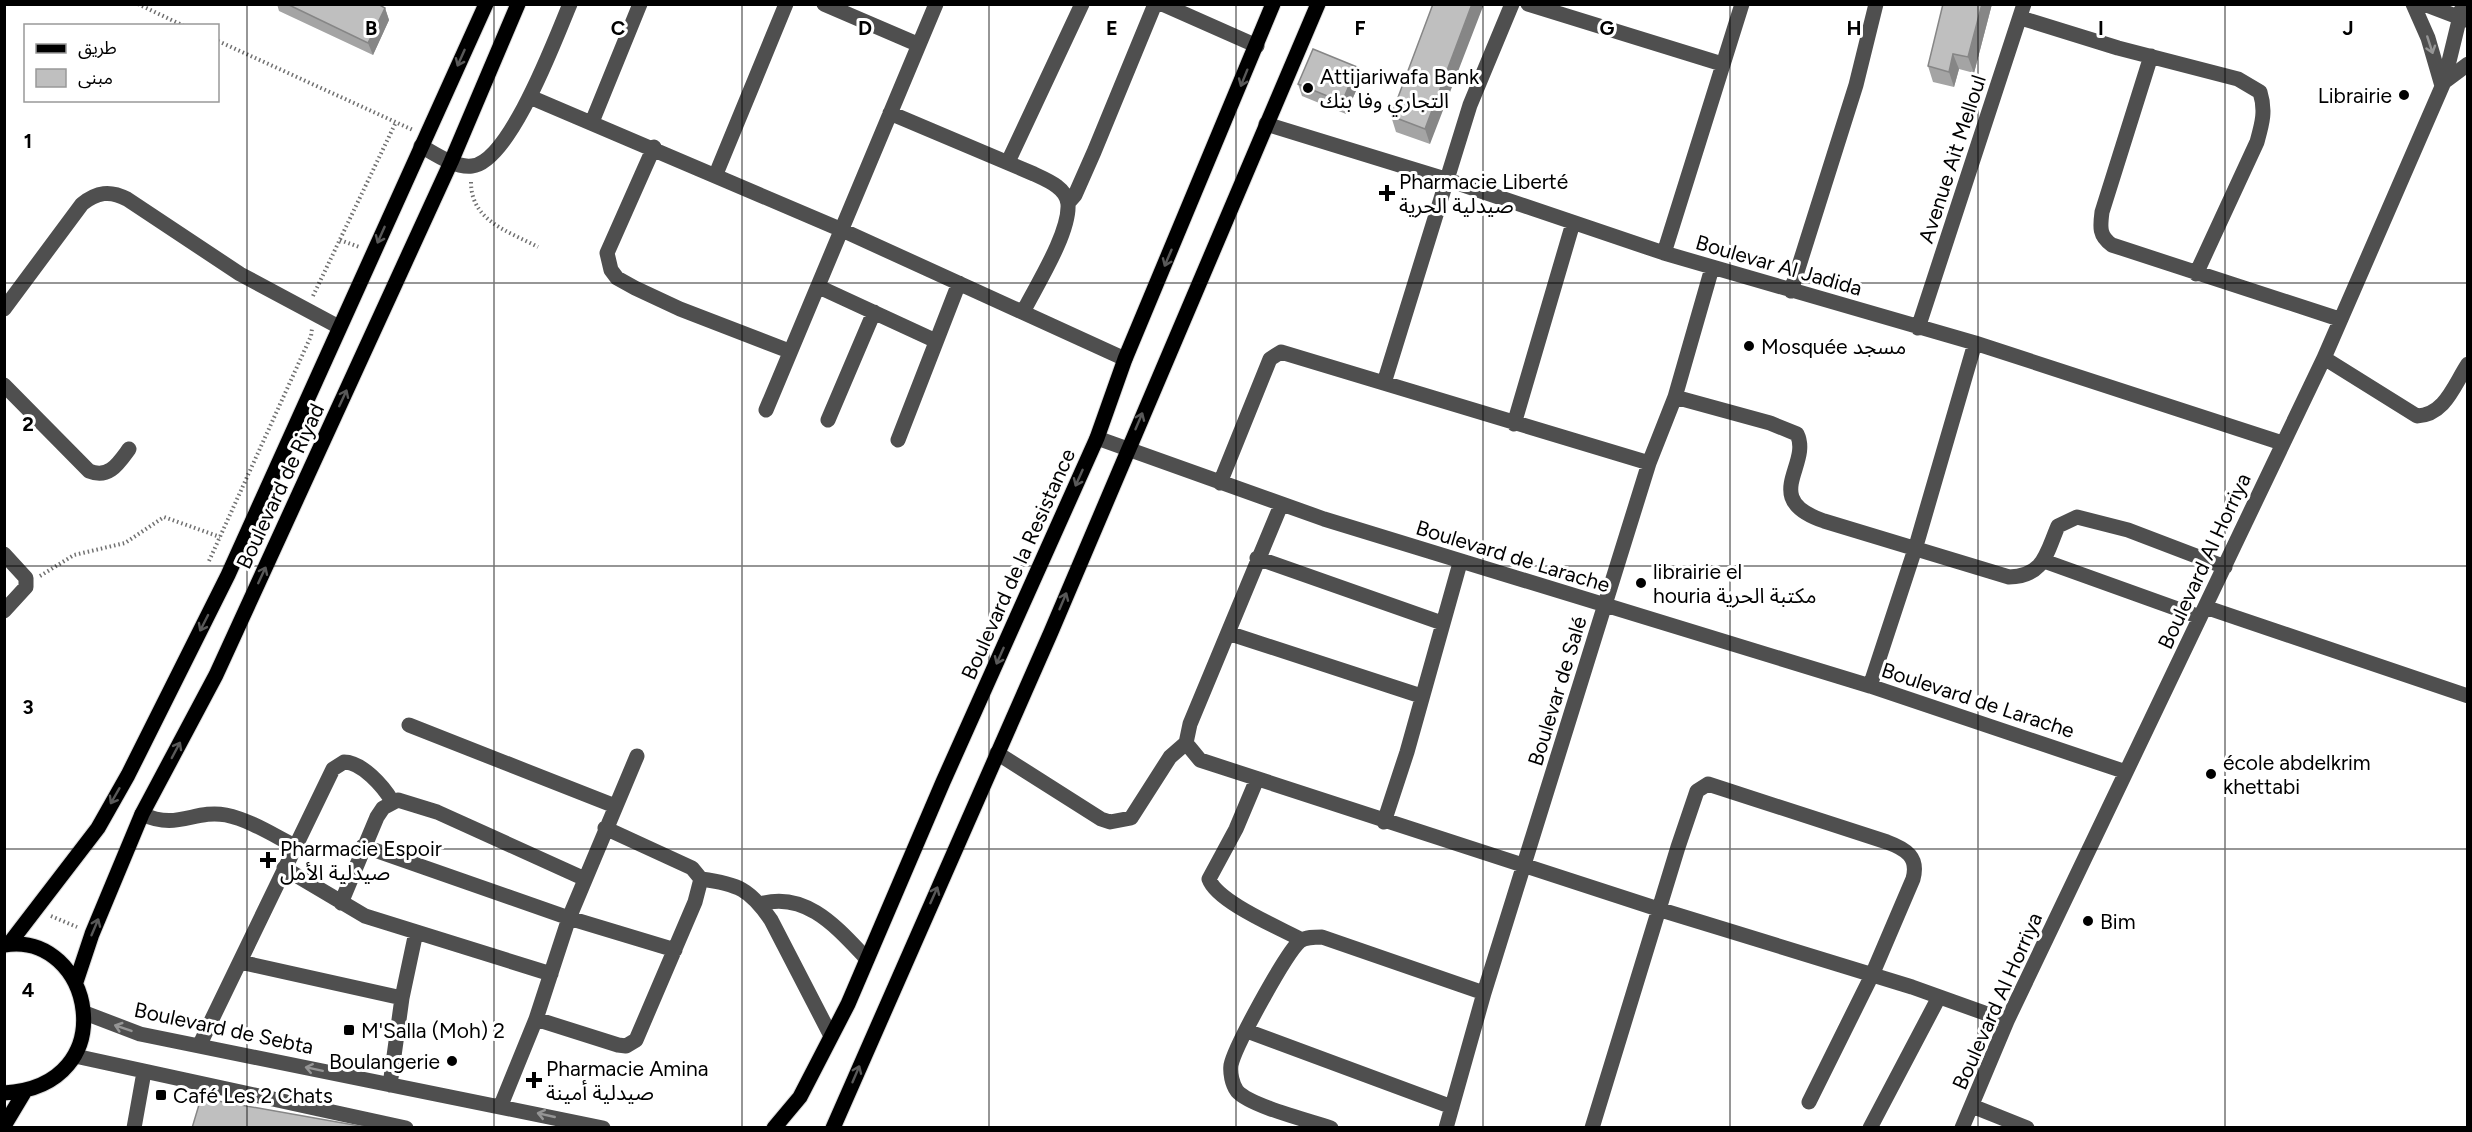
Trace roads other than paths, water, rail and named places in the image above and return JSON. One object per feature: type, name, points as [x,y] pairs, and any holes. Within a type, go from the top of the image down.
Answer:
[{"type":"main road","name":"Boulevard de Riyad","points":[[7,945],[52,891],[98,828],[128,775],[228,575],[486,4]]},
{"type":"main road","name":"Boulevard de Riyad","points":[[76,982],[92,934],[142,814],[216,675],[451,162],[518,4]]},
{"type":"main road","name":"Boulevard de la Resistance","points":[[774,1128],[800,1097],[867,959],[1097,438],[1125,360],[1273,4]]},
{"type":"main road","points":[[833,1128],[997,753],[1318,4]]},
{"type":"main road","points":[[4,1093],[24,1091],[44,1084],[62,1072],[75,1056],[81,1042],[85,1013],[76,982],[54,958],[33,948],[7,945]]},
{"type":"main road","points":[[4,1126],[24,1091]]},
{"type":"street","points":[[423,141],[451,162],[473,166],[487,159],[500,145],[530,97],[570,4]]},
{"type":"street","points":[[592,122],[640,4]]},
{"type":"street","points":[[716,174],[786,4]]},
{"type":"street","points":[[824,4],[917,44]]},
{"type":"street","points":[[766,410],[789,351],[819,287],[917,44],[936,4]]},
{"type":"street","points":[[1008,162],[1082,4]]},
{"type":"street","points":[[1023,312],[1059,239],[1068,203],[1075,195],[1090,162],[1155,4]]},
{"type":"street","points":[[1162,4],[1257,46]]},
{"type":"street","points":[[1384,383],[1445,179],[1470,105],[1512,4]]},
{"type":"street","points":[[1528,4],[1722,63]]},
{"type":"street","points":[[1664,253],[1742,4]]},
{"type":"street","points":[[1791,291],[1856,85],[1876,4]]},
{"type":"street","points":[[2413,4],[2428,38],[2443,85],[2468,64]]},
{"type":"street","points":[[2424,4],[2463,14]]},
{"type":"street","points":[[2022,11],[2151,56],[2238,79],[2260,93],[2264,104],[2263,120],[2257,142],[2196,274]]},
{"type":"street","name":"Avenue Ait Melloul","points":[[1918,328],[2022,11]]},
{"type":"street","name":"Boulevard Al Horriya","points":[[1962,1128],[2007,1022],[2324,358],[2339,319],[2443,85],[2463,14]]},
{"type":"street","points":[[2151,56],[2102,212],[2101,234],[2112,245],[2339,319]]},
{"type":"street","points":[[530,97],[716,174],[1125,360]]},
{"type":"street","points":[[890,113],[1055,184],[1068,203]]},
{"type":"street","name":"Boulevar Al Jadida","points":[[1266,124],[1445,179],[1664,253],[1975,344],[2282,443]]},
{"type":"street","points":[[654,147],[607,253],[610,270],[617,278],[680,309],[789,351]]},
{"type":"street","points":[[4,309],[82,204],[92,196],[104,193],[116,194],[127,199],[240,274],[305,311],[339,327]]},
{"type":"street","points":[[1514,424],[1573,223]]},
{"type":"street","name":"Boulevar de Salé","points":[[1446,1128],[1484,993],[1526,866],[1649,463],[1675,398],[1712,268]]},
{"type":"street","points":[[898,440],[958,283]]},
{"type":"street","points":[[819,287],[936,340]]},
{"type":"street","points":[[828,420],[874,312]]},
{"type":"street","points":[[1870,686],[1916,546],[1975,344]]},
{"type":"street","points":[[1220,483],[1270,359],[1276,354],[1289,354],[1649,463]]},
{"type":"street","points":[[2324,358],[2417,416],[2429,415],[2440,408],[2468,364]]},
{"type":"street","points":[[4,386],[89,471],[102,474],[109,472],[129,449]]},
{"type":"street","points":[[1675,398],[1797,434],[1800,442],[1791,487],[1797,507],[1804,514],[1916,546],[2009,577],[2032,573],[2044,561],[2058,526],[2077,517],[2128,530],[2225,567]]},
{"type":"street","name":"Boulevard de Larache","points":[[1097,438],[1281,505],[1460,563],[1870,686],[2126,772]]},
{"type":"street","points":[[997,753],[1101,819],[1110,822],[1131,818],[1170,757],[1186,743],[1198,699],[1281,505]]},
{"type":"street","points":[[4,554],[26,578],[26,587],[4,611]]},
{"type":"street","points":[[1257,558],[1442,623]]},
{"type":"street","points":[[2044,561],[2468,696]]},
{"type":"street","points":[[1384,822],[1407,752],[1460,563]]},
{"type":"street","points":[[1227,633],[1421,696]]},
{"type":"street","points":[[409,725],[615,806]]},
{"type":"street","points":[[1186,743],[1200,760],[1384,822],[1872,975],[2007,1022]]},
{"type":"street","points":[[501,1105],[536,1019],[569,918],[637,756]]},
{"type":"street","points":[[200,1044],[284,868],[338,764],[349,762],[358,766],[385,790],[392,801]]},
{"type":"street","points":[[1257,779],[1236,830],[1209,879],[1211,885],[1227,900],[1302,940],[1322,937],[1484,993]]},
{"type":"street","points":[[1592,1128],[1658,909],[1697,791],[1702,786],[1714,786],[1887,842],[1911,854],[1915,870],[1913,879],[1872,975],[1809,1102]]},
{"type":"street","points":[[341,903],[377,817],[392,801]]},
{"type":"street","points":[[392,801],[408,802],[437,812],[585,879]]},
{"type":"street","points":[[142,814],[158,821],[174,822],[205,815],[225,815],[295,846]]},
{"type":"street","points":[[605,828],[692,868],[701,879],[745,889],[760,904],[771,920],[831,1036]]},
{"type":"street","points":[[363,846],[569,918],[675,950]]},
{"type":"street","points":[[284,868],[365,916],[551,974]]},
{"type":"street","points":[[536,1019],[594,1039],[626,1046],[636,1040],[695,903],[701,879]]},
{"type":"street","points":[[760,904],[779,901],[818,912],[829,920],[867,959]]},
{"type":"street","points":[[390,1085],[402,998],[416,932]]},
{"type":"street","points":[[1302,940],[1289,954],[1247,1031],[1232,1062],[1232,1079],[1237,1091],[1262,1105],[1330,1128]]},
{"type":"street","points":[[240,962],[402,998]]},
{"type":"street","points":[[1870,1128],[1939,997]]},
{"type":"street","name":"Boulevard de Sebta","points":[[85,1013],[140,1034],[501,1105],[603,1128]]},
{"type":"street","points":[[1247,1031],[1452,1107]]},
{"type":"street","points":[[75,1056],[406,1128]]},
{"type":"street","points":[[134,1128],[144,1072]]},
{"type":"street","points":[[1972,1106],[2025,1127]]},
{"type":"place","name":"Attijariwafa Bank التجاري وفا بنك","points":[[1308,88]]},
{"type":"place","name":"Librairie","points":[[2404,95]]},
{"type":"place","name":"Pharmacie Liberté صيدلية الحرية","points":[[1387,193]]},
{"type":"place","name":"Mosquée مسجد","points":[[1749,346]]},
{"type":"place","name":"librairie el houria مكتبة الحرية","points":[[1641,583]]},
{"type":"place","name":"école abdelkrim khettabi","points":[[2211,774]]},
{"type":"place","name":"Pharmacie Espoir صيدلية الأمل","points":[[268,860]]},
{"type":"place","name":"Bim","points":[[2088,921]]},
{"type":"place","name":"M'Salla (Moh) 2","points":[[349,1030]]},
{"type":"place","name":"Boulangerie","points":[[452,1061]]},
{"type":"place","name":"Pharmacie Amina صيدلية أمينة","points":[[534,1080]]},
{"type":"place","name":"Café Les 2 Chats","points":[[161,1095]]}]
